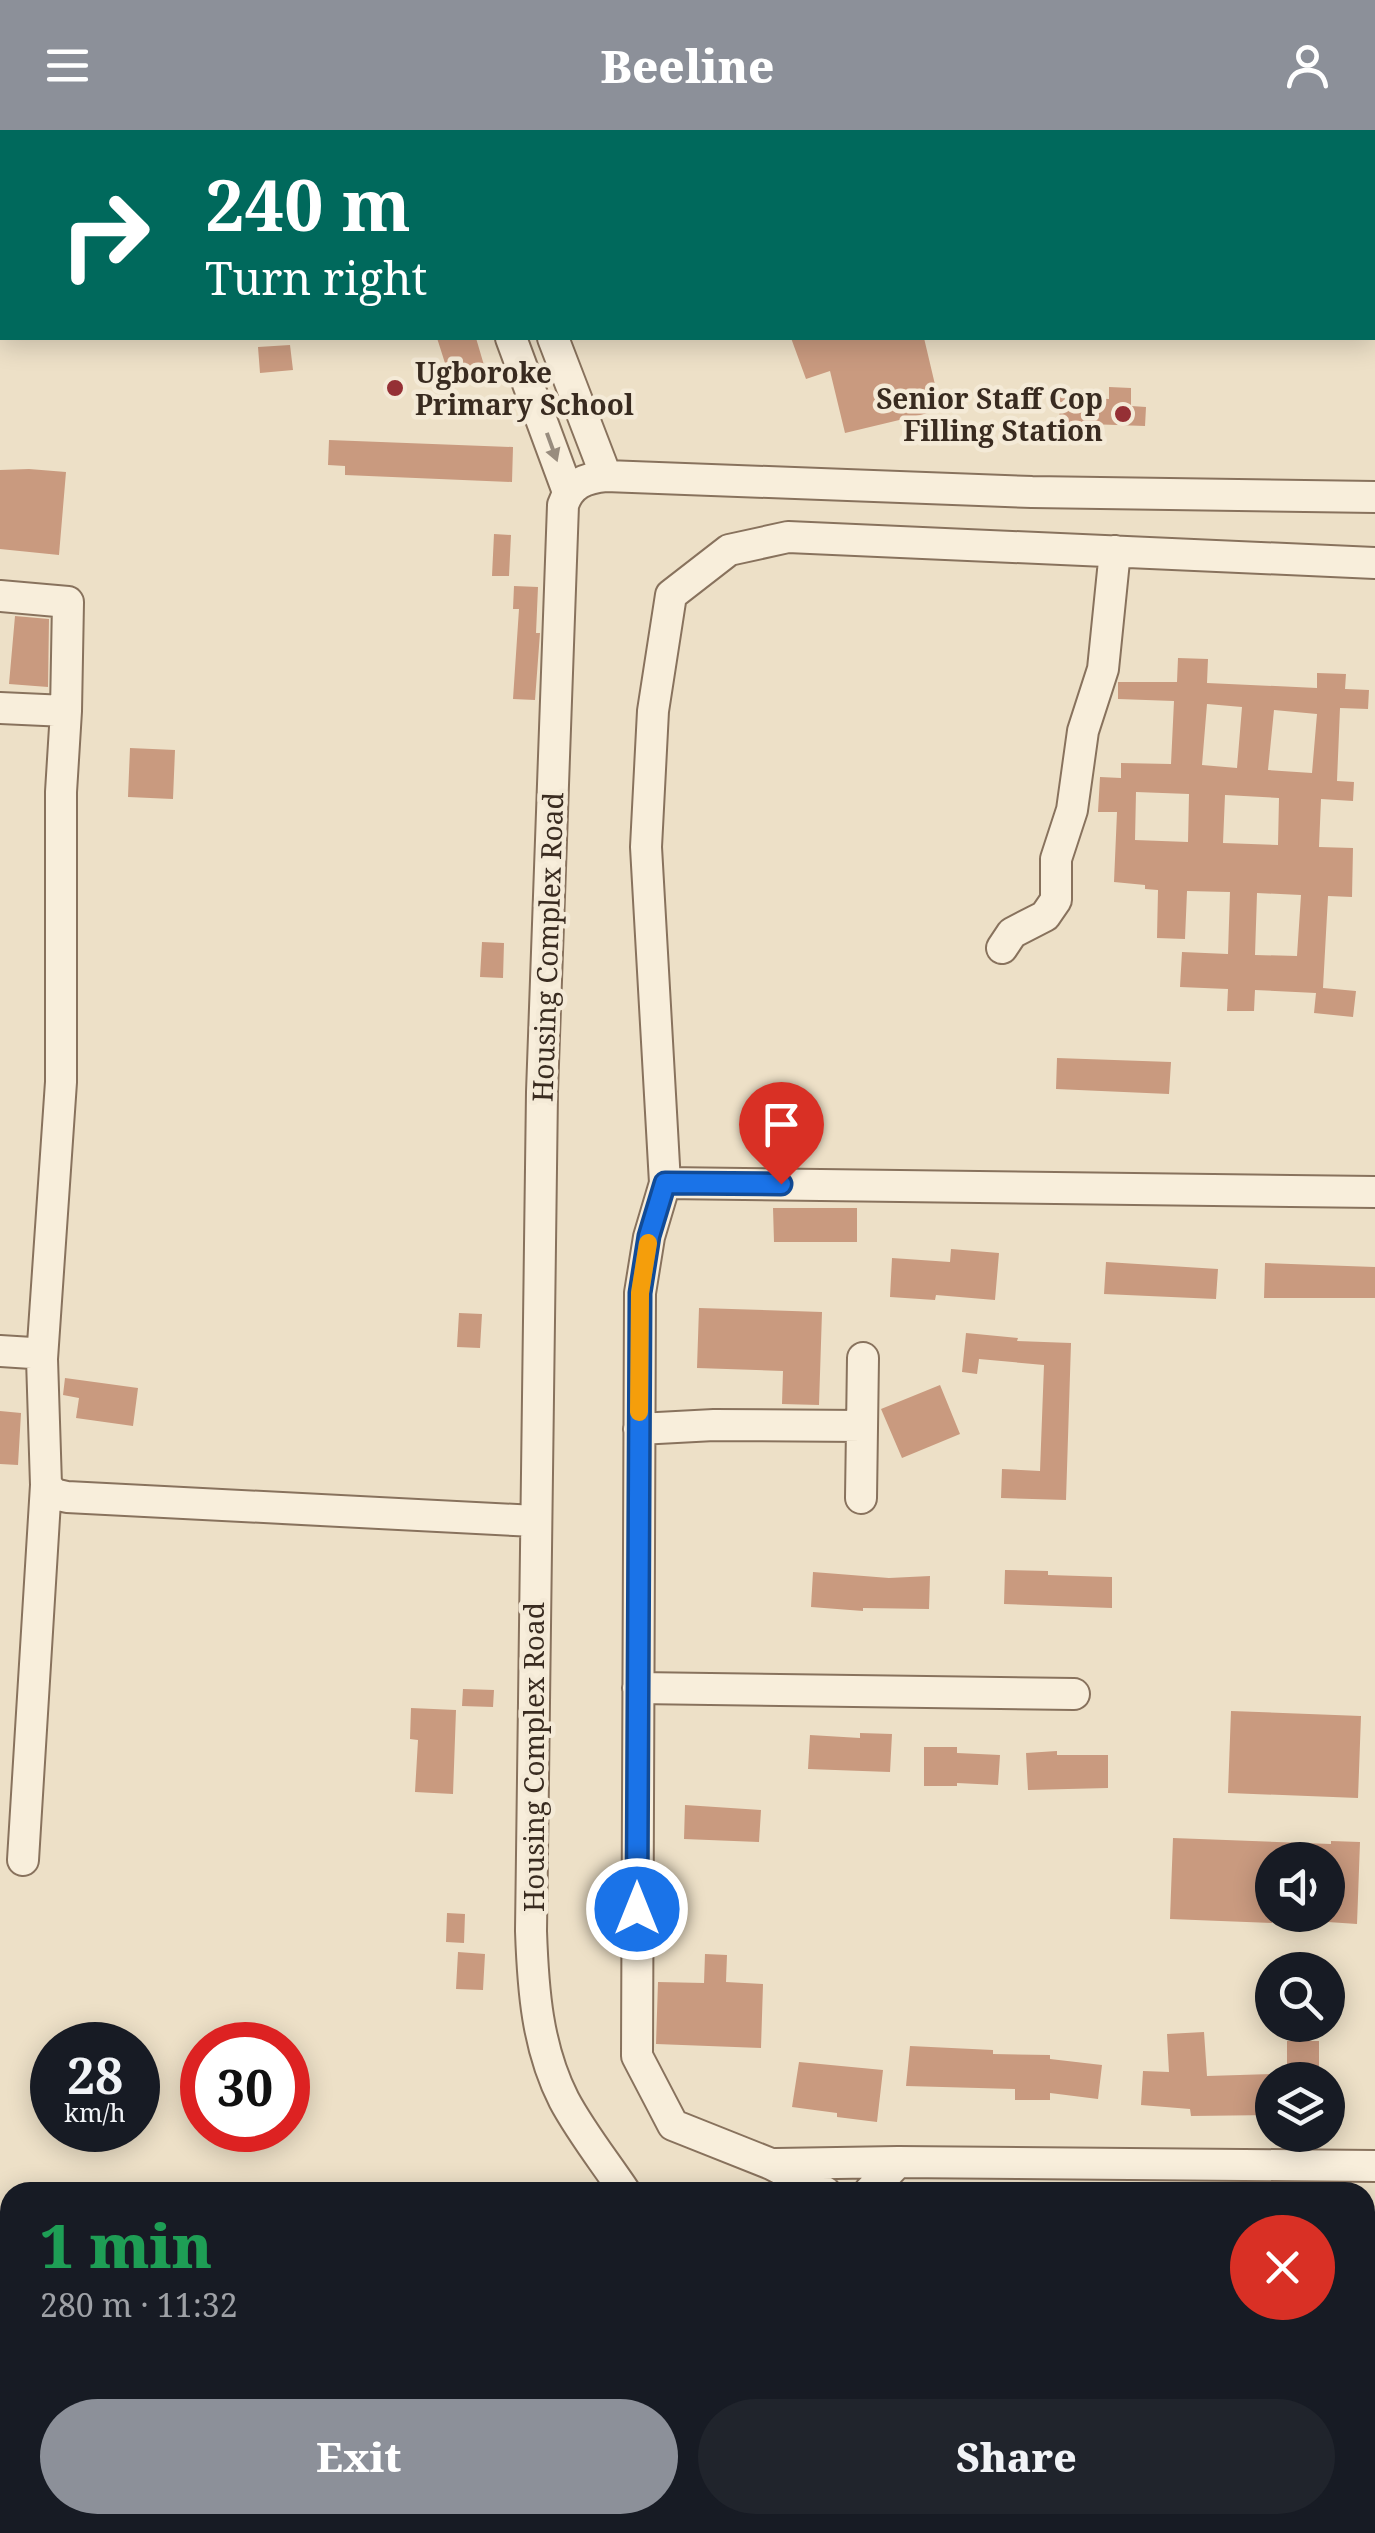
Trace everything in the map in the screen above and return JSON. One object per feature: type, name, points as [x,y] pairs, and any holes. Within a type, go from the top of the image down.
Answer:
[{"type":"street","points":[[513,340],[568,492],[593,477],[606,476],[1032,492],[1375,498]]},
{"type":"street","points":[[555,340],[606,476]]},
{"type":"street","name":"Housing Complex Road","points":[[568,492],[563,505],[542,1092],[532,1794],[534,1996],[545,2052],[564,2100],[618,2182]]},
{"type":"street","points":[[806,2182],[673,2124],[636,2056],[640,1293],[649,1236],[665,1183],[646,847],[653,711],[671,595],[729,550],[788,537],[1375,563]]},
{"type":"street","points":[[1002,948],[1012,933],[1045,916],[1056,900],[1056,859],[1072,810],[1083,732],[1104,669],[1115,551]]},
{"type":"street","points":[[0,596],[68,602],[61,792],[60,1082],[42,1359],[46,1485],[23,1860]]},
{"type":"street","points":[[0,708],[66,711]]},
{"type":"street","points":[[665,1183],[1375,1192]]},
{"type":"street","points":[[0,1351],[32,1353],[42,1359]]},
{"type":"street","points":[[861,1498],[863,1358]]},
{"type":"street","points":[[639,1428],[862,1426]]},
{"type":"street","points":[[46,1485],[54,1494],[66,1497],[535,1521]]},
{"type":"street","points":[[638,1688],[1074,1694]]},
{"type":"street","points":[[879,2182],[898,2162]]},
{"type":"street","points":[[771,2164],[1375,2166]]},
{"type":"building","points":[[438,340],[477,340],[486,372],[451,382]]},
{"type":"building","points":[[792,340],[924,340],[941,410],[845,433],[830,371],[806,379]]},
{"type":"building","points":[[290,345],[293,370],[260,373],[258,347]]},
{"type":"building","points":[[1109,387],[1131,388],[1131,406],[1146,407],[1145,426],[1088,424],[1088,432],[1059,430],[1060,397],[1109,399]]},
{"type":"building","points":[[329,440],[513,447],[512,482],[345,475],[345,466],[328,465]]},
{"type":"building","points":[[0,470],[66,472],[59,555],[0,549]]},
{"type":"building","points":[[494,534],[511,535],[509,576],[492,576]]},
{"type":"building","points":[[514,586],[538,587],[536,633],[540,633],[535,700],[513,699],[519,609],[513,609]]},
{"type":"building","points":[[15,616],[49,619],[48,687],[9,684]]},
{"type":"building","points":[[1178,658],[1208,659],[1207,683],[1317,688],[1317,673],[1346,674],[1345,689],[1369,690],[1368,709],[1340,708],[1337,781],[1354,782],[1353,801],[1321,799],[1319,847],[1353,848],[1352,897],[1328,896],[1323,988],[1356,991],[1353,1017],[1314,1013],[1316,993],[1255,990],[1254,1011],[1227,1011],[1228,989],[1180,987],[1182,952],[1228,954],[1230,892],[1187,891],[1185,939],[1157,938],[1158,890],[1114,882],[1117,812],[1098,812],[1100,777],[1121,778],[1121,763],[1171,764],[1174,701],[1118,699],[1118,682],[1177,682]],"holes":[[[1207,704],[1242,707],[1237,768],[1202,765]],[[1274,710],[1317,714],[1312,773],[1268,770]],[[1136,792],[1189,794],[1188,842],[1135,840]],[[1225,795],[1279,798],[1278,845],[1223,843]],[[1257,893],[1301,895],[1297,956],[1255,955]]]},
{"type":"building","points":[[130,748],[175,750],[173,799],[128,797]]},
{"type":"building","points":[[482,942],[504,943],[503,978],[480,977]]},
{"type":"building","points":[[1057,1058],[1171,1062],[1169,1094],[1056,1089]]},
{"type":"building","points":[[773,1208],[857,1208],[857,1242],[774,1242]]},
{"type":"building","points":[[951,1249],[999,1253],[995,1300],[936,1295],[935,1300],[890,1297],[892,1258],[950,1262]]},
{"type":"building","points":[[1106,1262],[1218,1269],[1216,1299],[1104,1294]]},
{"type":"building","points":[[1265,1263],[1375,1267],[1375,1298],[1264,1298]]},
{"type":"building","points":[[699,1308],[822,1312],[819,1405],[782,1404],[783,1371],[697,1368]]},
{"type":"building","points":[[459,1313],[482,1314],[480,1348],[457,1347]]},
{"type":"building","points":[[966,1333],[1018,1338],[1017,1341],[1071,1343],[1066,1500],[1001,1498],[1002,1469],[1040,1471],[1044,1365],[979,1359],[977,1374],[962,1372]]},
{"type":"building","points":[[65,1378],[138,1388],[133,1426],[76,1418],[79,1398],[63,1395]]},
{"type":"building","points":[[940,1385],[960,1434],[902,1458],[881,1409]]},
{"type":"building","points":[[0,1411],[21,1413],[18,1465],[0,1464]]},
{"type":"building","points":[[1005,1570],[1112,1577],[1112,1608],[1004,1604]]},
{"type":"building","points":[[813,1572],[889,1578],[930,1576],[929,1609],[863,1611],[811,1607]]},
{"type":"building","points":[[463,1689],[494,1690],[493,1707],[462,1706]]},
{"type":"building","points":[[411,1708],[456,1710],[453,1794],[415,1792],[418,1740],[410,1739]]},
{"type":"building","points":[[1231,1711],[1361,1716],[1358,1798],[1228,1793]]},
{"type":"building","points":[[860,1733],[892,1734],[890,1772],[808,1769],[810,1735],[860,1738]]},
{"type":"building","points":[[924,1747],[957,1747],[957,1753],[1000,1755],[998,1785],[924,1786]]},
{"type":"building","points":[[1057,1751],[1057,1755],[1108,1755],[1108,1788],[1028,1790],[1026,1753]]},
{"type":"building","points":[[685,1805],[761,1810],[759,1842],[684,1839]]},
{"type":"building","points":[[1173,1838],[1278,1842],[1255,1842],[1255,1922],[1170,1919]]},
{"type":"building","points":[[1331,1841],[1360,1842],[1357,1924],[1345,1923],[1345,1842]]},
{"type":"building","points":[[447,1913],[465,1914],[464,1943],[446,1942]]},
{"type":"building","points":[[458,1952],[485,1954],[483,1990],[456,1989]]},
{"type":"building","points":[[705,1954],[727,1955],[726,1982],[763,1984],[761,2048],[656,2044],[658,1982],[704,1983]]},
{"type":"building","points":[[1204,2032],[1207,2076],[1255,2075],[1255,2115],[1191,2116],[1190,2109],[1141,2105],[1143,2071],[1169,2072],[1167,2034]]},
{"type":"building","points":[[1287,2042],[1319,2042],[1319,2062],[1287,2062]]},
{"type":"building","points":[[910,2046],[1050,2055],[1050,2059],[1102,2065],[1098,2099],[1050,2093],[1050,2100],[1015,2100],[1015,2089],[906,2086]]},
{"type":"building","points":[[799,2062],[883,2070],[877,2122],[792,2107]]},
{"type":"slow traffic","points":[[639,1412],[640,1293],[648,1243]]},
{"type":"place","name":"Ugboroke Primary School","points":[[395,388]]},
{"type":"place","name":"Senior Staff Cop Filling Station","points":[[1123,414]]},
{"type":"route","points":[[637,1909],[640,1293],[649,1236],[665,1183],[781,1184]]}]
